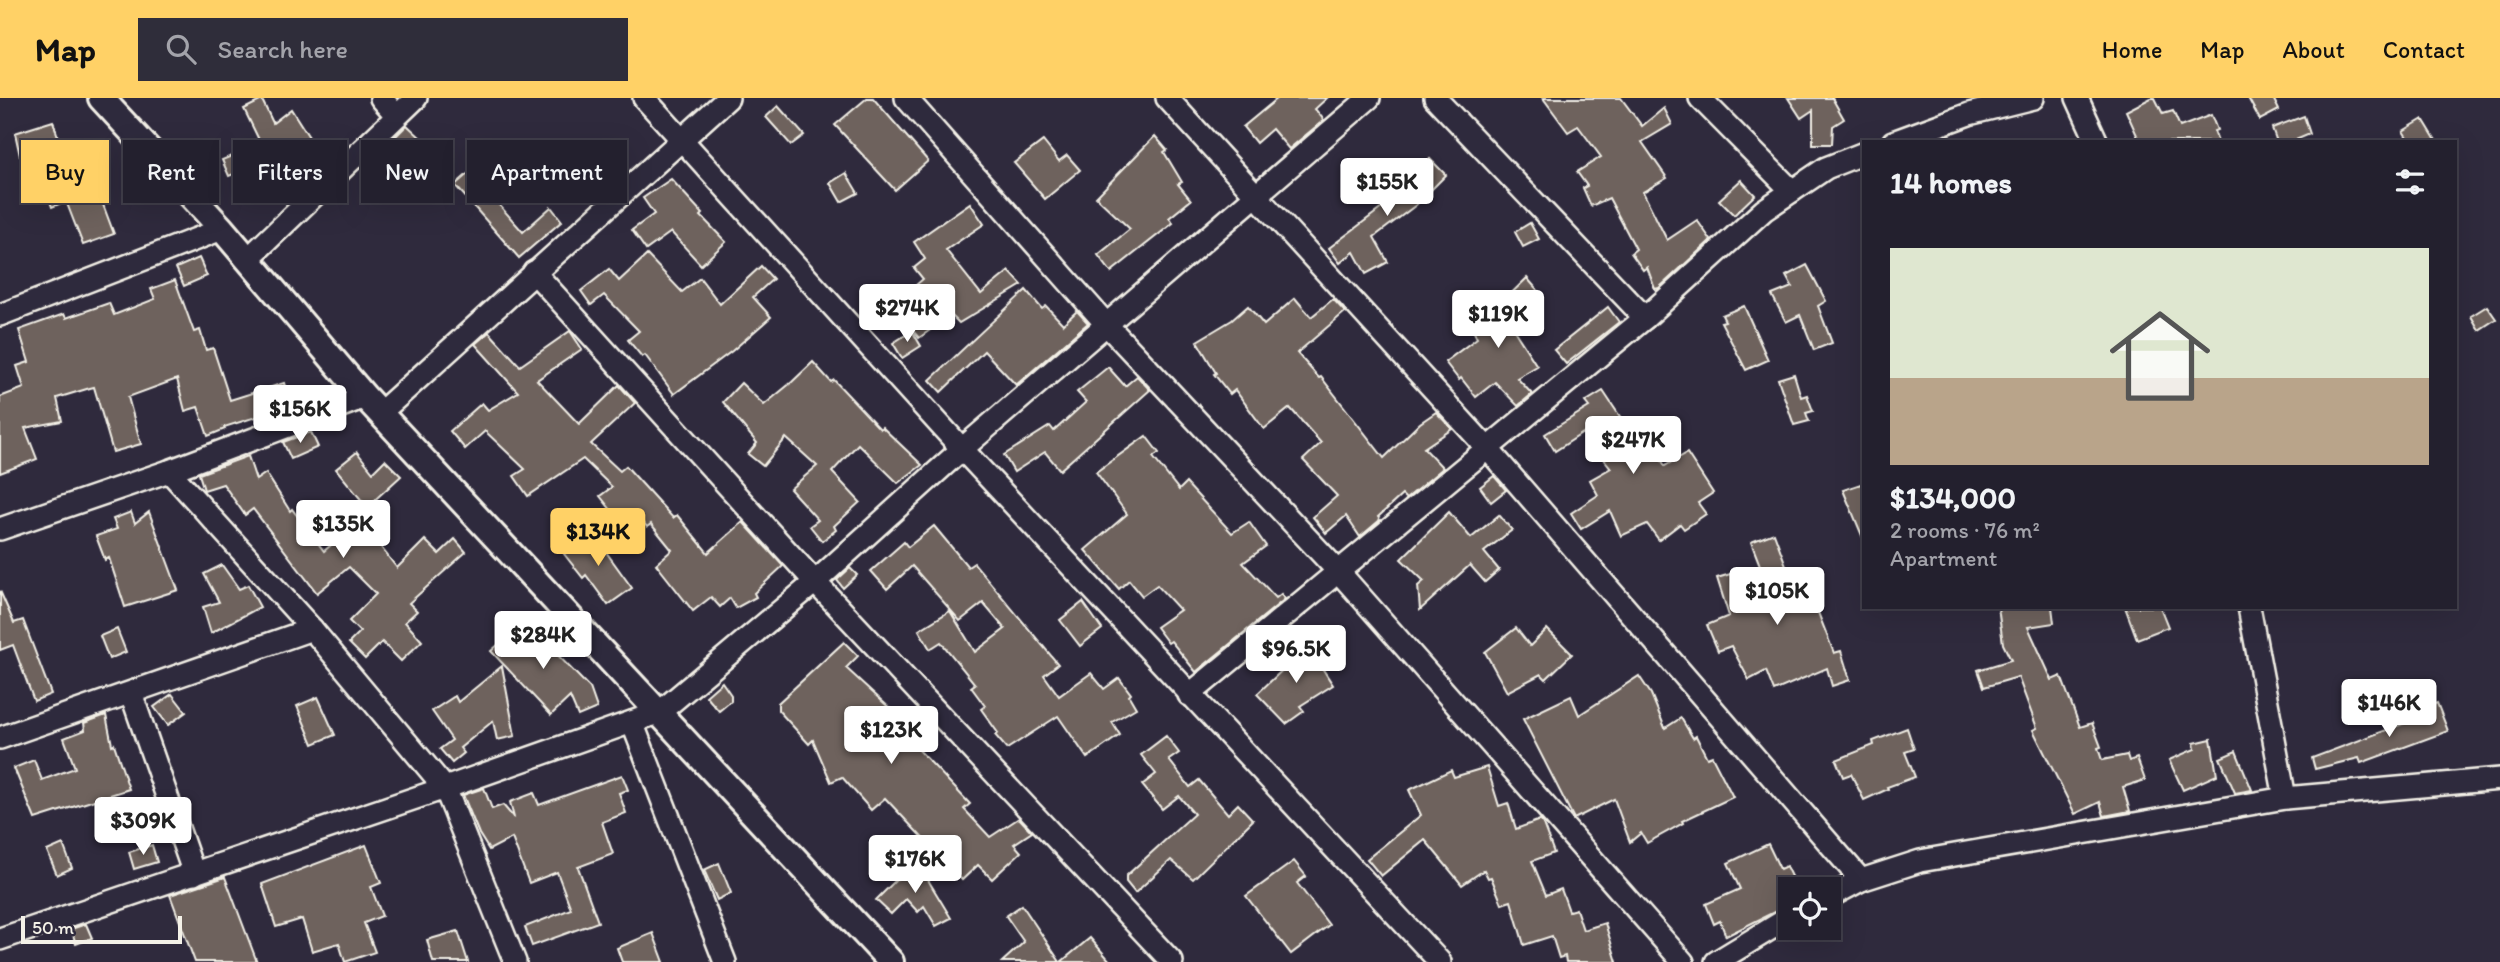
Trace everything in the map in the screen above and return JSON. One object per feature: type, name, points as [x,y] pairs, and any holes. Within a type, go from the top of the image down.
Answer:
[{"type":"street","points":[[101,98],[222,229],[373,405],[891,962]]},
{"type":"street","points":[[381,98],[397,116]]},
{"type":"street","points":[[248,259],[416,98]]},
{"type":"street","points":[[644,98],[962,449],[1440,962]]},
{"type":"street","points":[[0,529],[373,405],[534,272],[728,98]]},
{"type":"street","points":[[906,98],[1106,324],[1338,572],[1683,962]]},
{"type":"street","points":[[1167,98],[1487,448],[1861,880]]},
{"type":"street","points":[[0,939],[660,712],[815,582],[962,449],[1369,98]]},
{"type":"street","points":[[1435,98],[1645,317]]},
{"type":"street","points":[[1700,98],[1792,191]]},
{"type":"street","points":[[1897,140],[1962,106],[2033,98]]},
{"type":"street","points":[[2077,98],[2096,140]]},
{"type":"street","points":[[1189,695],[1645,317],[1764,211],[1826,168],[1862,154]]},
{"type":"street","points":[[0,314],[222,229]]},
{"type":"street","points":[[534,272],[815,582],[1171,962]]},
{"type":"street","points":[[169,471],[312,629],[445,788],[515,962]]},
{"type":"street","points":[[2249,609],[2285,798]]},
{"type":"street","points":[[0,738],[312,629]]},
{"type":"street","points":[[131,693],[194,874]]},
{"type":"street","points":[[632,722],[725,962]]},
{"type":"street","points":[[1841,891],[1861,880],[1920,861],[2285,798],[2500,779]]},
{"type":"street","points":[[1716,962],[1778,924]]},
{"type":"building","points":[[867,98],[873,98],[928,161],[895,190],[835,125]]},
{"type":"building","points":[[1278,98],[1327,98],[1315,109],[1324,120],[1289,149],[1272,129],[1256,143],[1243,127]]},
{"type":"building","points":[[1543,98],[1621,98],[1642,126],[1664,108],[1672,124],[1642,142],[1667,178],[1643,192],[1667,240],[1697,220],[1711,240],[1659,288],[1655,289],[1647,267],[1643,270],[1631,253],[1636,249],[1609,198],[1591,206],[1583,188],[1587,186],[1577,172],[1601,157],[1578,126],[1568,132]]},
{"type":"building","points":[[1788,98],[1832,98],[1844,119],[1833,126],[1832,144],[1813,144],[1813,110],[1801,118]]},
{"type":"building","points":[[2155,98],[2163,114],[2173,111],[2180,127],[2211,115],[2217,130],[2214,131],[2217,140],[2139,140],[2126,111]]},
{"type":"building","points":[[2248,98],[2273,98],[2279,110],[2260,120]]},
{"type":"building","points":[[262,100],[273,123],[291,109],[311,140],[259,140],[244,109]]},
{"type":"building","points":[[778,106],[804,135],[791,145],[766,117]]},
{"type":"building","points":[[2304,116],[2310,134],[2296,140],[2276,140],[2272,128]]},
{"type":"building","points":[[2423,119],[2436,140],[2409,140],[2403,131]]},
{"type":"building","points":[[53,121],[59,140],[21,140],[20,156],[15,133]]},
{"type":"building","points":[[407,125],[421,138],[419,140],[392,140]]},
{"type":"building","points":[[1155,136],[1167,150],[1164,152],[1182,182],[1178,184],[1191,200],[1169,218],[1173,223],[1111,272],[1098,255],[1130,229],[1096,197]]},
{"type":"building","points":[[1043,141],[1059,161],[1067,155],[1080,170],[1045,199],[1014,163]]},
{"type":"building","points":[[233,155],[233,174],[229,176],[222,160]]},
{"type":"building","points":[[1430,159],[1446,175],[1416,205],[1374,237],[1388,262],[1366,274],[1354,252],[1340,263],[1329,248],[1395,198],[1386,189],[1398,177],[1405,184]]},
{"type":"building","points":[[846,173],[858,193],[841,202],[830,183]]},
{"type":"building","points":[[467,175],[467,199],[455,185]]},
{"type":"building","points":[[671,179],[726,242],[701,265],[671,232],[646,250],[632,230],[654,214],[643,198]]},
{"type":"building","points":[[1741,180],[1755,195],[1734,215],[1719,200]]},
{"type":"building","points":[[67,203],[102,203],[114,234],[83,245]]},
{"type":"building","points":[[471,203],[497,203],[523,232],[551,207],[562,221],[519,258]]},
{"type":"building","points":[[970,203],[984,224],[946,250],[981,294],[1009,271],[1022,285],[959,323],[951,315],[919,338],[892,306],[923,279],[914,268],[925,259],[914,242]]},
{"type":"building","points":[[1530,223],[1539,239],[1523,247],[1515,232]]},
{"type":"building","points":[[647,255],[682,292],[700,278],[720,304],[761,266],[773,279],[753,297],[771,317],[732,351],[674,394],[645,355],[642,357],[628,340],[639,331],[604,295],[591,305],[581,291],[609,269],[619,281]]},
{"type":"building","points":[[199,258],[207,276],[184,286],[176,268]]},
{"type":"building","points":[[1807,265],[1826,301],[1818,306],[1832,343],[1814,350],[1800,315],[1786,322],[1772,295],[1792,287],[1786,276]]},
{"type":"building","points":[[1527,278],[1541,294],[1510,324],[1537,366],[1517,378],[1532,394],[1518,406],[1495,382],[1476,397],[1445,362],[1477,338],[1472,328],[1497,315],[1493,311]]},
{"type":"building","points":[[175,280],[194,332],[200,330],[206,350],[213,348],[230,400],[284,383],[291,406],[224,427],[225,429],[208,436],[198,407],[185,411],[177,379],[128,397],[141,444],[113,452],[94,387],[57,398],[62,421],[25,428],[37,459],[0,473],[0,397],[24,388],[17,366],[29,362],[19,330],[64,314],[66,318],[109,303],[114,315],[155,299],[151,289]]},
{"type":"building","points":[[1026,290],[1042,309],[1046,306],[1063,324],[1077,311],[1088,323],[1016,385],[984,351],[941,392],[930,380]]},
{"type":"building","points":[[1295,298],[1311,317],[1333,299],[1345,312],[1297,353],[1319,378],[1321,377],[1384,458],[1420,423],[1436,412],[1452,429],[1424,448],[1443,468],[1406,499],[1402,495],[1378,517],[1380,520],[1360,537],[1346,516],[1326,533],[1313,517],[1337,496],[1303,460],[1321,443],[1290,408],[1264,429],[1235,390],[1230,394],[1214,374],[1216,373],[1197,341],[1232,320],[1248,306],[1264,325]]},
{"type":"building","points":[[1744,306],[1768,360],[1746,370],[1721,322],[1725,321],[1722,315]]},
{"type":"building","points":[[2487,306],[2496,319],[2479,330],[2471,316]]},
{"type":"building","points":[[1608,307],[1619,322],[1566,364],[1554,350]]},
{"type":"building","points":[[570,331],[582,349],[537,380],[579,424],[619,385],[635,403],[591,444],[620,471],[626,466],[673,518],[677,515],[708,553],[743,522],[783,566],[754,593],[756,597],[736,608],[730,598],[720,607],[711,597],[693,611],[656,564],[672,550],[651,524],[647,527],[637,515],[623,525],[600,496],[612,487],[583,459],[528,496],[514,476],[525,469],[485,431],[465,449],[450,431],[482,403],[488,410],[518,392],[475,344],[489,332],[520,366]]},
{"type":"building","points":[[912,331],[921,346],[902,358],[893,343]]},
{"type":"building","points":[[813,362],[831,382],[834,380],[880,429],[882,427],[922,465],[898,483],[858,444],[832,472],[860,502],[834,526],[836,530],[822,541],[810,526],[818,520],[790,489],[817,466],[786,438],[763,466],[748,454],[757,443],[723,402],[741,383],[764,405]]},
{"type":"building","points":[[1108,367],[1125,386],[1137,376],[1150,390],[1060,470],[1045,452],[1014,472],[1004,455],[1050,426],[1054,431],[1086,402],[1077,392]]},
{"type":"building","points":[[1794,374],[1801,397],[1807,395],[1813,411],[1806,413],[1809,421],[1794,425],[1778,379]]},
{"type":"building","points":[[1603,391],[1629,430],[1646,450],[1653,446],[1665,466],[1687,453],[1713,493],[1698,503],[1706,514],[1684,529],[1680,524],[1659,540],[1647,524],[1621,536],[1610,511],[1581,529],[1571,513],[1598,495],[1590,480],[1611,468],[1583,433],[1555,451],[1545,434],[1589,407],[1585,402]]},
{"type":"building","points":[[311,432],[318,447],[291,459],[283,442]]},
{"type":"building","points":[[1146,436],[1159,453],[1153,457],[1179,490],[1186,483],[1232,533],[1249,522],[1266,546],[1243,563],[1276,598],[1281,594],[1285,599],[1196,672],[1156,627],[1180,610],[1157,585],[1142,596],[1129,580],[1119,589],[1085,550],[1127,514],[1096,472]]},
{"type":"building","points":[[357,452],[373,472],[385,460],[401,476],[367,507],[336,469]]},
{"type":"building","points":[[248,456],[256,480],[266,473],[290,511],[292,509],[324,551],[356,524],[363,524],[397,568],[425,540],[439,554],[455,539],[466,552],[409,603],[417,611],[405,622],[422,641],[401,661],[382,642],[365,659],[349,643],[360,632],[349,621],[376,594],[349,567],[317,593],[253,509],[245,515],[223,484],[204,490],[199,474]]},
{"type":"building","points":[[1494,476],[1506,490],[1491,502],[1480,487]]},
{"type":"building","points":[[1862,484],[1862,536],[1843,490]]},
{"type":"building","points":[[131,512],[135,523],[149,512],[178,590],[125,607],[109,558],[105,560],[96,536],[117,529],[113,519]]},
{"type":"building","points":[[1449,512],[1471,538],[1499,515],[1512,530],[1484,552],[1499,570],[1485,582],[1470,565],[1420,610],[1418,586],[1424,581],[1401,559]]},
{"type":"building","points":[[934,526],[968,567],[974,563],[1058,664],[1044,675],[1059,696],[1091,673],[1104,689],[1119,678],[1131,694],[1129,696],[1136,708],[1112,722],[1120,735],[1087,758],[1058,716],[1007,749],[995,735],[998,733],[981,709],[985,706],[971,687],[975,684],[941,642],[930,649],[919,630],[950,611],[975,652],[1005,629],[983,603],[960,621],[912,566],[887,589],[871,571],[904,542],[908,547]]},
{"type":"building","points":[[591,531],[632,588],[608,605],[586,575],[583,578],[564,554]]},
{"type":"building","points":[[1774,533],[1790,576],[1802,572],[1834,653],[1841,651],[1850,680],[1832,686],[1827,668],[1774,691],[1766,671],[1749,680],[1731,646],[1718,651],[1707,625],[1729,616],[1717,578],[1734,573],[1745,607],[1779,601],[1768,566],[1761,568],[1751,542]]},
{"type":"building","points":[[222,565],[239,589],[248,585],[260,607],[211,633],[203,607],[219,602],[204,574]]},
{"type":"building","points":[[850,568],[857,575],[843,588],[837,580]]},
{"type":"building","points":[[0,591],[14,623],[23,620],[51,694],[34,701],[13,645],[0,650]]},
{"type":"building","points":[[1083,602],[1102,629],[1080,646],[1060,620]]},
{"type":"building","points":[[1998,609],[2052,609],[2054,623],[2028,627],[2052,680],[2061,676],[2080,727],[2092,723],[2101,747],[2098,748],[2102,760],[2127,755],[2129,761],[2137,758],[2145,780],[2123,787],[2130,811],[2104,816],[2100,802],[2075,814],[2033,730],[2037,728],[2018,677],[1984,687],[1978,670],[2011,660],[2003,644]]},
{"type":"building","points":[[2126,609],[2161,609],[2168,627],[2137,639]]},
{"type":"building","points":[[527,619],[540,634],[538,635],[590,688],[597,708],[578,716],[570,697],[551,715],[491,651]]},
{"type":"building","points":[[1516,628],[1530,646],[1547,629],[1572,654],[1546,679],[1541,674],[1507,692],[1485,652]]},
{"type":"building","points":[[117,629],[126,652],[109,659],[100,636]]},
{"type":"building","points":[[844,642],[858,656],[846,668],[907,724],[900,730],[970,804],[964,809],[990,837],[1019,818],[1032,832],[1014,844],[1021,852],[992,879],[978,865],[962,880],[885,798],[871,810],[842,777],[831,782],[813,740],[809,744],[778,710],[778,703]]},
{"type":"building","points":[[1306,643],[1333,685],[1300,706],[1304,711],[1286,724],[1257,694],[1294,659],[1290,653]]},
{"type":"building","points":[[502,666],[515,736],[497,740],[493,721],[460,748],[464,753],[452,763],[440,749],[452,740],[432,711],[455,696],[458,702]]},
{"type":"building","points":[[1639,676],[1651,694],[1665,728],[1681,718],[1693,738],[1696,736],[1707,758],[1712,756],[1733,797],[1682,821],[1683,823],[1647,843],[1641,833],[1630,842],[1614,799],[1574,819],[1523,719],[1571,696],[1579,715]]},
{"type":"building","points":[[722,682],[731,695],[731,701],[719,711],[706,696]]},
{"type":"building","points":[[172,694],[186,712],[168,725],[154,707]]},
{"type":"building","points":[[318,697],[335,735],[313,744],[297,706]]},
{"type":"building","points":[[2437,703],[2448,731],[2361,763],[2359,758],[2315,769],[2312,758],[2416,719],[2413,711]]},
{"type":"building","points":[[106,715],[112,745],[114,744],[129,789],[35,819],[14,768],[34,760],[42,780],[75,768],[64,738],[85,730],[84,723]]},
{"type":"building","points":[[1907,728],[1914,749],[1905,752],[1915,777],[1887,787],[1888,789],[1864,800],[1851,774],[1843,777],[1836,760],[1874,745],[1873,741]]},
{"type":"building","points":[[1166,736],[1179,753],[1169,760],[1190,787],[1199,780],[1228,814],[1238,804],[1253,820],[1193,879],[1171,860],[1135,893],[1126,882],[1126,876],[1194,814],[1179,796],[1162,809],[1142,785],[1156,774],[1141,755]]},
{"type":"building","points":[[2211,739],[2217,775],[2183,790],[2169,760],[2195,749],[2194,743]]},
{"type":"building","points":[[2236,751],[2252,790],[2235,793],[2220,758]]},
{"type":"building","points":[[1487,767],[1499,806],[1508,803],[1516,829],[1540,820],[1543,824],[1554,853],[1532,861],[1546,895],[1561,889],[1569,911],[1576,909],[1583,930],[1605,923],[1617,962],[1566,962],[1565,956],[1559,958],[1552,936],[1524,945],[1511,901],[1502,904],[1491,877],[1488,878],[1484,870],[1462,885],[1425,840],[1381,876],[1367,859],[1421,815],[1409,790],[1451,770],[1454,777]]},
{"type":"building","points":[[622,775],[628,790],[619,793],[626,813],[602,822],[613,854],[578,867],[598,922],[532,946],[525,927],[571,909],[557,872],[529,883],[512,838],[489,850],[479,834],[463,795],[484,788],[492,809],[503,805],[514,818],[510,802],[534,793],[539,805]]},
{"type":"building","points":[[63,844],[72,868],[57,875],[47,851]]},
{"type":"building","points":[[1768,844],[1780,869],[1786,866],[1791,877],[1778,877],[1778,910],[1726,936],[1720,921],[1714,924],[1706,904],[1740,889],[1728,863]]},
{"type":"building","points":[[152,845],[157,862],[134,869],[129,852]]},
{"type":"building","points":[[366,845],[381,883],[371,887],[382,916],[364,923],[375,952],[345,962],[339,943],[312,951],[302,919],[276,927],[262,884]]},
{"type":"building","points":[[916,860],[951,918],[936,926],[924,906],[918,912],[906,899],[891,914],[876,900]]},
{"type":"building","points":[[1294,861],[1306,876],[1297,883],[1329,925],[1291,954],[1246,896]]},
{"type":"building","points":[[719,863],[731,893],[717,900],[704,870]]},
{"type":"building","points":[[225,877],[257,962],[195,962],[170,895]]},
{"type":"building","points":[[1022,905],[1060,962],[1002,962],[1024,942],[1006,916]]},
{"type":"building","points":[[86,924],[92,938],[76,944],[71,929]]},
{"type":"building","points":[[458,931],[468,962],[433,962],[427,940]]},
{"type":"building","points":[[653,933],[664,962],[622,962],[617,948]]},
{"type":"building","points":[[1090,938],[1111,962],[1061,962]]}]
